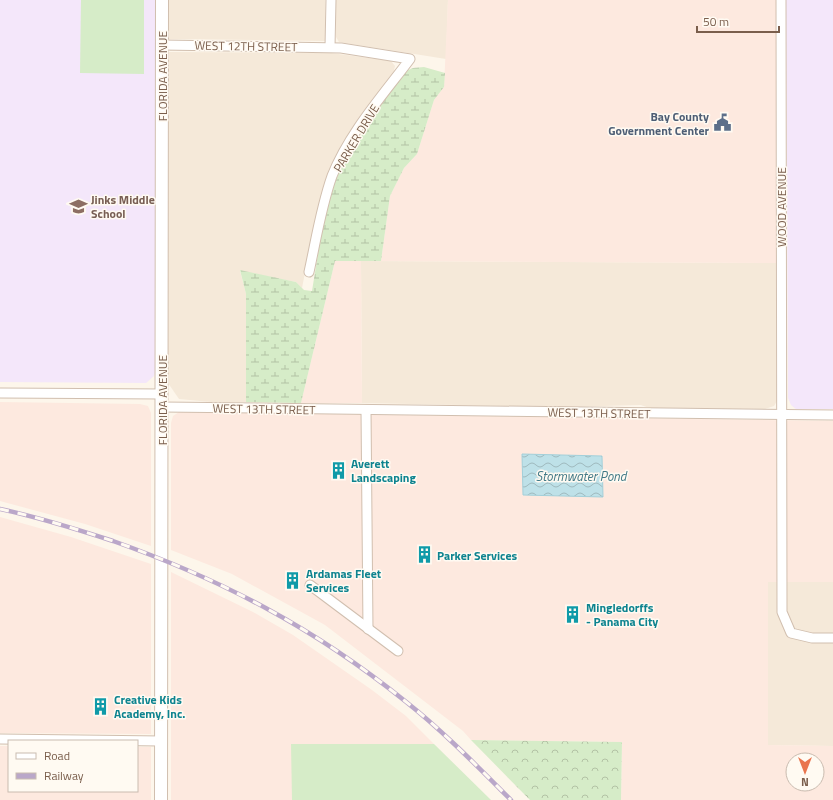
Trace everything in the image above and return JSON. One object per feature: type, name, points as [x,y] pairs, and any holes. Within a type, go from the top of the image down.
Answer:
[{"type":"street","name":"FLORIDA AVENUE","points":[[161,800],[162,0]]},
{"type":"street","points":[[330,47],[331,0]]},
{"type":"street","name":"WOOD AVENUE","points":[[781,0],[782,612],[790,633],[812,638],[833,638]]},
{"type":"street","name":"WEST 12TH STREET","points":[[162,45],[330,47],[355,49],[410,59]]},
{"type":"street","name":"PARKER DRIVE","points":[[309,272],[328,192],[337,166],[366,119],[410,59]]},
{"type":"street","points":[[0,393],[162,394]]},
{"type":"street","name":"WEST 13TH STREET","points":[[162,408],[833,415]]},
{"type":"street","points":[[366,410],[368,629]]},
{"type":"street","points":[[310,584],[398,651]]},
{"type":"street","points":[[0,739],[80,740]]},
{"type":"street","points":[[138,741],[161,741]]},
{"type":"shaded area","name":"Jinks Middle School","points":[[0,0],[156,0],[156,369],[154,376],[146,383],[0,382]]},
{"type":"shaded area","points":[[168,0],[325,0],[325,41],[168,39]]},
{"type":"shaded area","points":[[336,0],[448,0],[446,59],[339,42],[336,37]]},
{"type":"shaded area","points":[[448,0],[776,0],[776,263],[381,261],[390,196],[404,168],[417,154],[434,100],[444,87]]},
{"type":"shaded area","points":[[786,0],[833,0],[833,409],[796,409],[791,405],[788,398]]},
{"type":"shaded area","points":[[168,52],[331,53],[391,61],[395,66],[393,75],[373,100],[316,216],[302,288],[296,282],[240,271],[246,294],[246,402],[211,402],[179,399],[168,383]]},
{"type":"shaded area","points":[[335,261],[361,261],[362,403],[301,403]]},
{"type":"shaded area","points":[[361,261],[776,263],[777,401],[774,406],[765,409],[649,408],[641,405],[564,407],[362,403]]},
{"type":"shaded area","points":[[0,402],[140,404],[148,406],[151,413],[151,546],[85,524],[0,501]]},
{"type":"shaded area","points":[[179,412],[833,421],[833,582],[768,582],[768,745],[833,746],[833,800],[621,800],[622,742],[471,740],[463,731],[325,625],[232,574],[171,550],[171,423],[173,416]]},
{"type":"shaded area","points":[[0,517],[71,537],[151,564],[151,734],[0,733]]},
{"type":"shaded area","points":[[171,572],[253,612],[293,635],[372,690],[406,716],[434,744],[292,744],[292,800],[171,800]]},
{"type":"shaded area","points":[[768,582],[833,582],[833,746],[768,745]]},
{"type":"shaded area","points":[[0,746],[8,746],[8,792],[138,792],[138,747],[151,747],[151,800],[0,800]]},
{"type":"green space","points":[[81,0],[144,0],[144,74],[80,73]]},
{"type":"green space","points":[[424,67],[445,73],[444,87],[434,100],[417,154],[404,168],[390,196],[381,261],[335,261],[301,403],[246,402],[246,294],[240,270],[296,282],[304,290],[312,291],[321,235],[332,190],[340,170],[381,105],[406,71],[413,68]]},
{"type":"green space","points":[[471,740],[622,742],[621,800],[530,800]]},
{"type":"green space","points":[[291,744],[434,744],[491,800],[292,800]]},
{"type":"water","name":"Stormwater Pond","points":[[522,454],[602,456],[603,497],[523,495]]},
{"type":"railway","points":[[0,509],[43,519],[113,541],[192,572],[266,608],[336,651],[405,701],[473,762],[511,800]]},
{"type":"place","name":"Bay County Government Center","points":[[722,123]]},
{"type":"place","name":"Jinks Middle School","points":[[78,206]]},
{"type":"place","name":"Averett Landscaping","points":[[338,470]]},
{"type":"place","name":"Parker Services","points":[[424,555]]},
{"type":"place","name":"Ardamas Fleet Services","points":[[293,580]]},
{"type":"place","name":"Mingledorffs - Panama City","points":[[573,614]]},
{"type":"place","name":"Creative Kids Academy, Inc.","points":[[101,706]]}]
